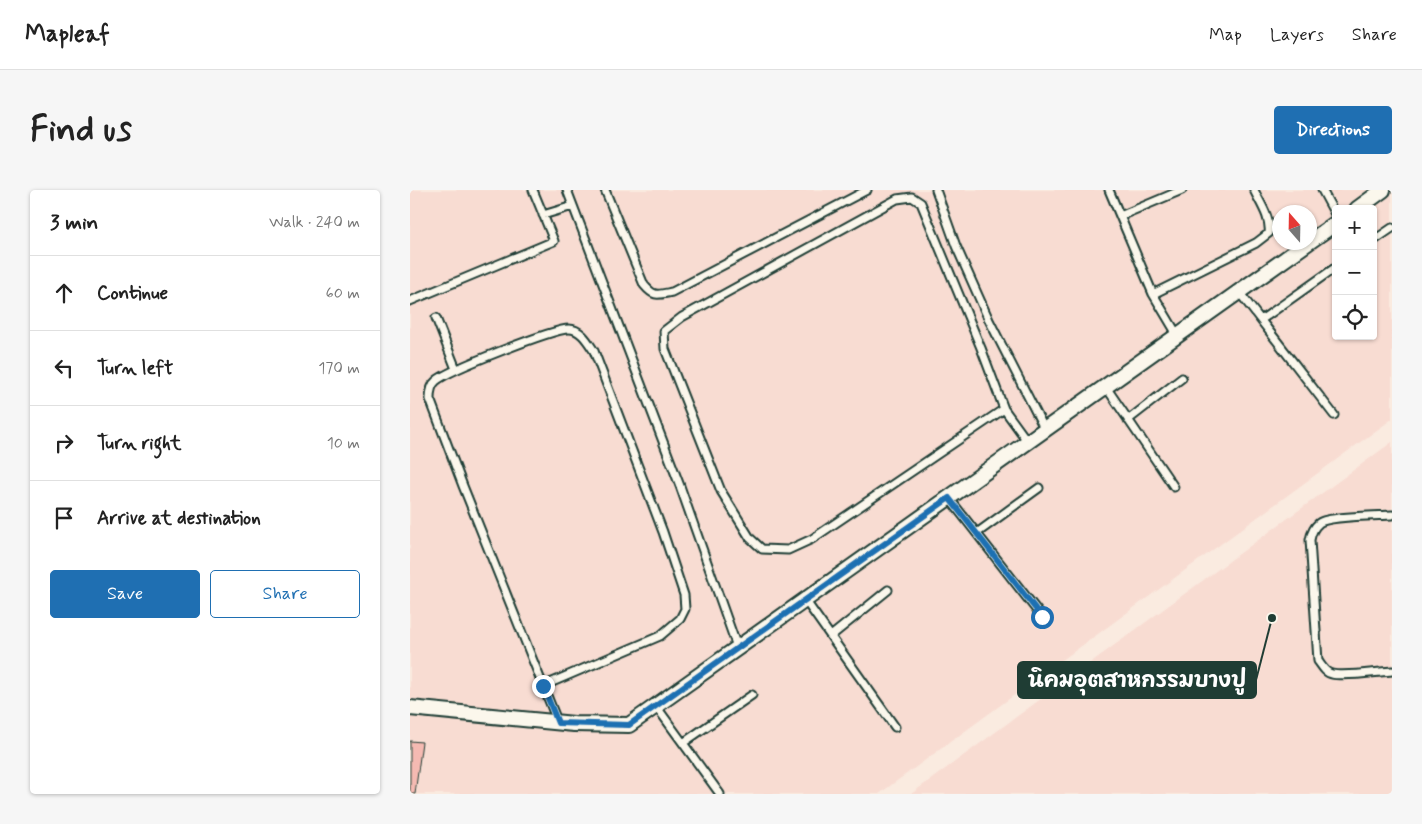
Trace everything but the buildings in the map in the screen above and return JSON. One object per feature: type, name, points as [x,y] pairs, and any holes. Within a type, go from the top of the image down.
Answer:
[{"type":"street","points":[[1362,205],[1383,190]]},
{"type":"street","points":[[1317,236],[1332,226]]},
{"type":"street","points":[[410,708],[558,723],[629,725],[1298,250]]},
{"type":"lane","points":[[410,302],[554,241],[533,190]]},
{"type":"lane","points":[[567,190],[680,486],[737,648]]},
{"type":"lane","points":[[604,190],[644,285],[651,293],[659,295],[672,292],[867,190]]},
{"type":"lane","points":[[936,190],[956,246],[989,320],[1044,430]]},
{"type":"lane","points":[[1109,190],[1153,294],[1178,336]]},
{"type":"lane","points":[[1120,216],[1182,190]]},
{"type":"lane","points":[[1153,294],[1256,243],[1269,233],[1268,218],[1254,190]]},
{"type":"lane","points":[[1322,190],[1332,209]]},
{"type":"lane","points":[[1004,409],[812,540],[788,550],[762,549],[750,538],[721,491],[665,349],[664,331],[682,316],[897,199],[912,197],[921,204],[981,348],[1004,409],[1028,442]]},
{"type":"lane","points":[[543,215],[573,206]]},
{"type":"lane","points":[[1377,238],[1392,228]]},
{"type":"lane","points":[[1261,320],[1332,270]]},
{"type":"lane","points":[[1239,292],[1334,415]]},
{"type":"lane","points":[[436,318],[456,369]]},
{"type":"lane","points":[[543,686],[660,636],[680,619],[685,609],[684,595],[656,514],[594,351],[586,338],[577,331],[569,329],[544,335],[456,369],[435,381],[431,389],[430,399],[463,486],[543,686],[558,723]]},
{"type":"lane","points":[[1128,420],[1182,378]]},
{"type":"lane","points":[[1106,387],[1174,487]]},
{"type":"lane","points":[[977,533],[1039,488]]},
{"type":"lane","points":[[949,498],[1042,617]]},
{"type":"lane","points":[[1392,515],[1329,519],[1319,523],[1312,532],[1310,540],[1318,660],[1323,669],[1331,674],[1392,671]]},
{"type":"lane","points":[[831,636],[888,590]]},
{"type":"lane","points":[[805,600],[894,727]]},
{"type":"lane","points":[[683,742],[752,695]]},
{"type":"lane","points":[[656,706],[720,794]]},
{"type":"shaded area","points":[[410,190],[1392,190],[1392,419],[879,794],[410,794]]},
{"type":"shaded area","points":[[1392,442],[1392,794],[911,794]]},
{"type":"place","name":"นิคมอุตสาหกรรมบางปู","points":[[1272,618]]},
{"type":"route","points":[[543,686],[558,723],[629,725],[949,498],[1042,617]]}]
